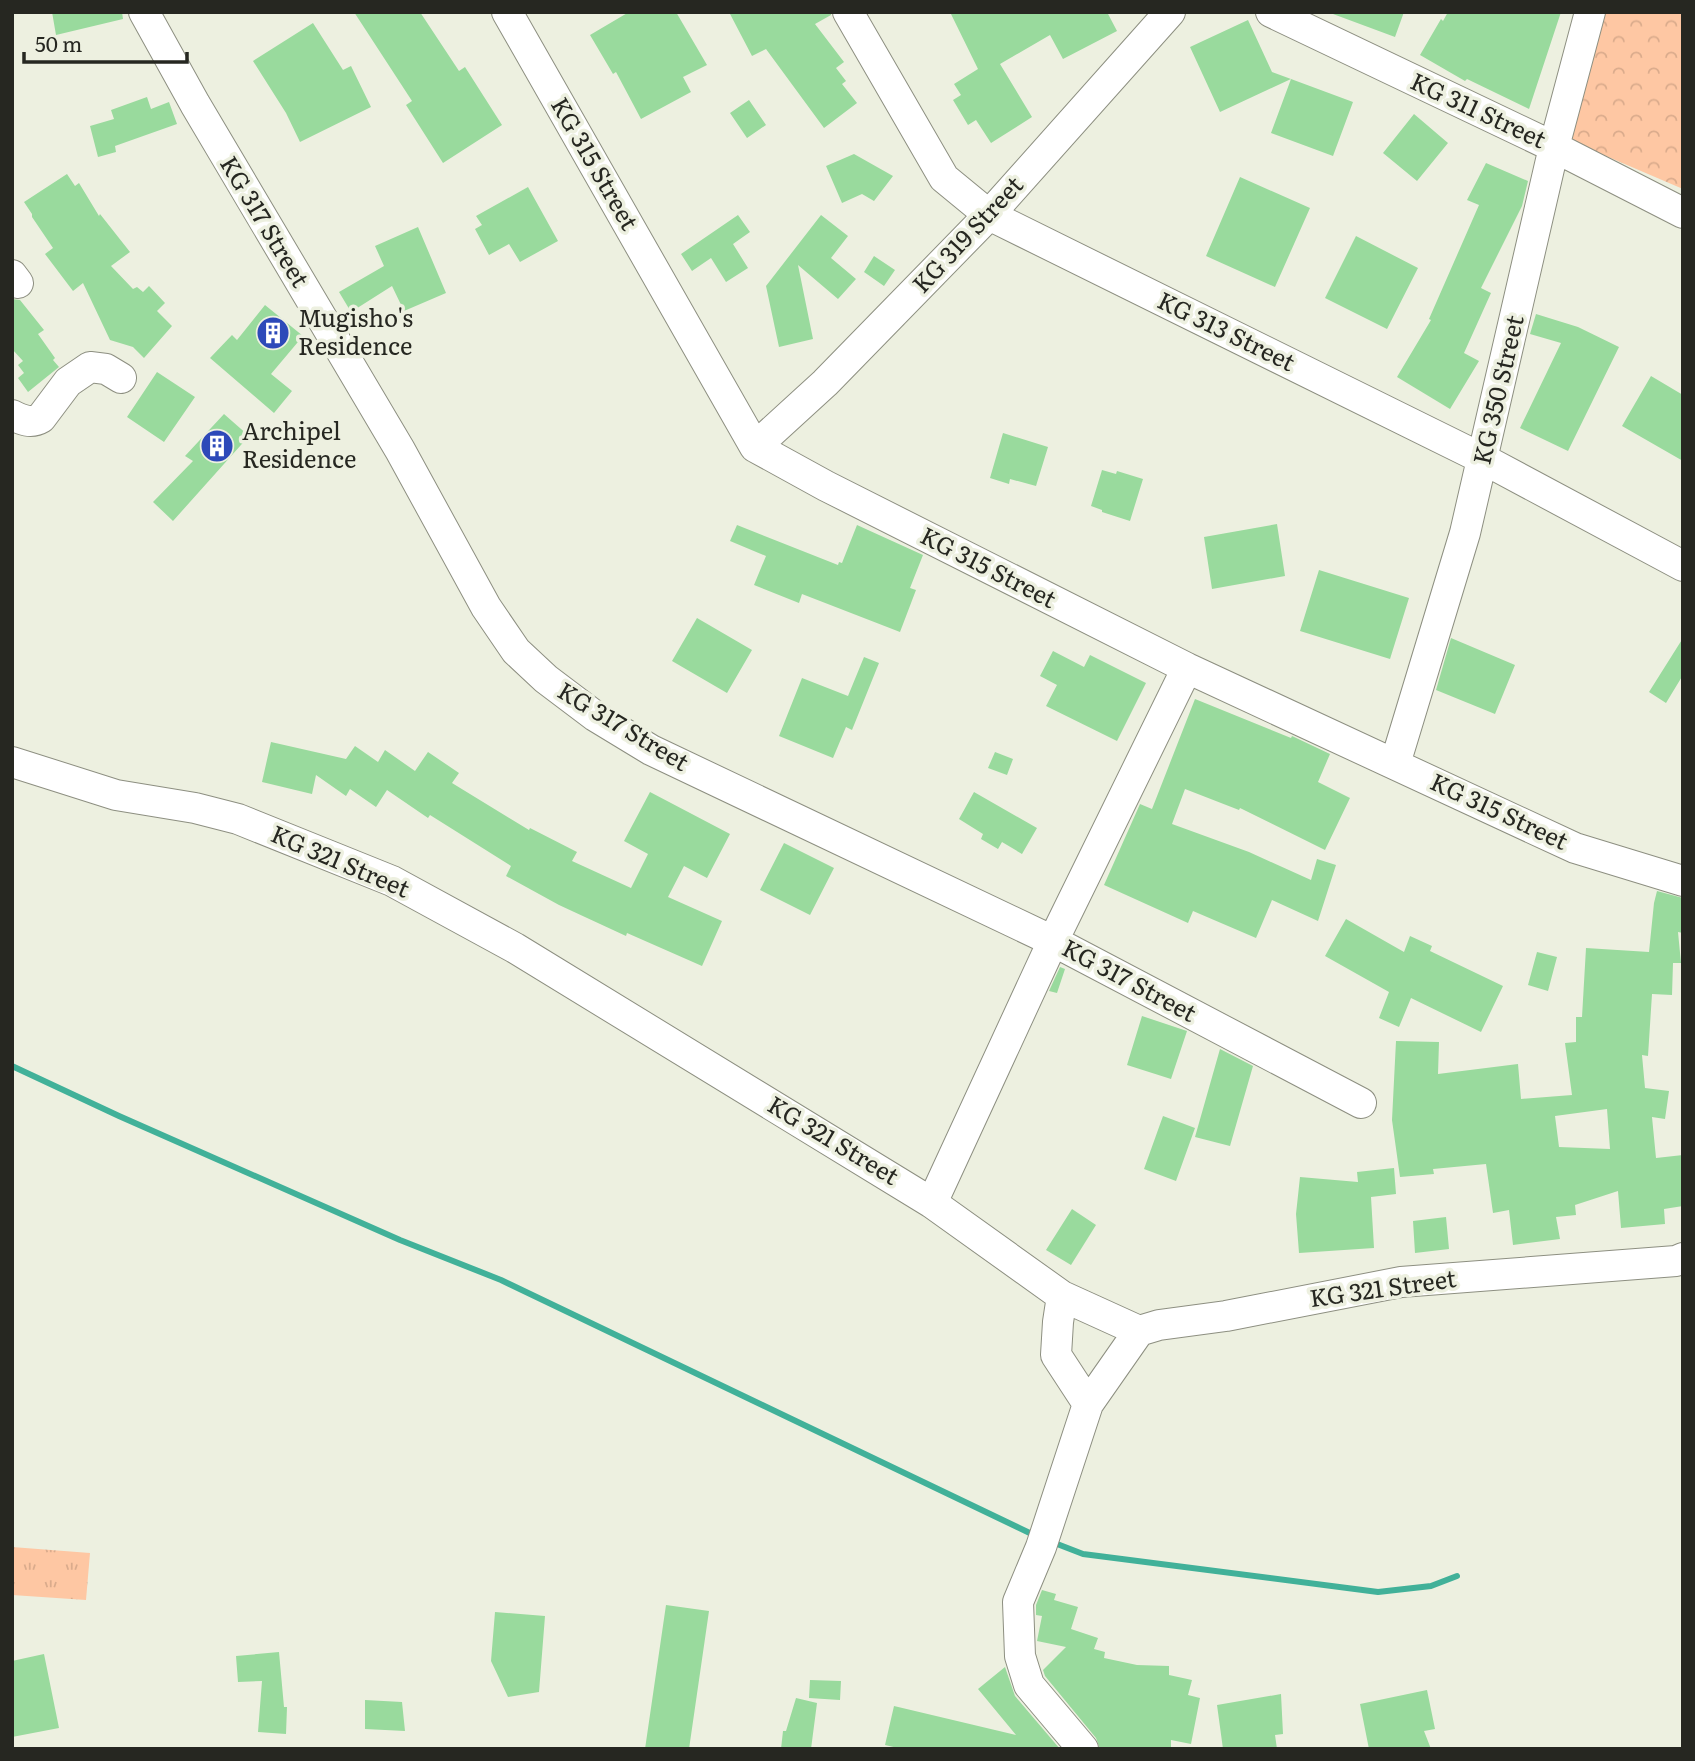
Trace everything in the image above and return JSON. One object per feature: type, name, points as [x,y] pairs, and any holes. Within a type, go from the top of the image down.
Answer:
[{"type":"street","name":"KG 317 Street","points":[[144,12],[195,104],[400,450],[486,607],[516,651],[546,679],[585,708],[651,750],[1053,941],[1362,1103]]},
{"type":"street","name":"KG 315 Street","points":[[507,12],[755,447],[825,486],[1187,668],[1575,848],[1683,881]]},
{"type":"street","name":"KG 313 Street","points":[[848,12],[944,178],[989,215],[1483,459],[1683,566]]},
{"type":"street","name":"KG 319 Street","points":[[755,447],[825,383],[989,215],[1170,12]]},
{"type":"street","name":"KG 311 Street","points":[[1271,12],[1554,147],[1683,213]]},
{"type":"street","name":"KG 350 Street","points":[[1395,764],[1465,533],[1554,147],[1590,12]]},
{"type":"street","points":[[13,416],[36,421],[68,382],[90,367],[106,369],[121,378]]},
{"type":"street","points":[[932,1203],[1053,941],[1187,668]]},
{"type":"street","name":"KG 321 Street","points":[[12,762],[116,795],[195,808],[238,819],[392,881],[515,948],[932,1203],[1062,1296],[1139,1331],[1159,1325],[1226,1316],[1401,1282],[1675,1261],[1683,1258]]},
{"type":"street","points":[[1062,1296],[1056,1354],[1087,1404]]},
{"type":"street","points":[[1083,1749],[1028,1685],[1020,1656],[1018,1602],[1041,1547],[1087,1404],[1139,1331]]},
{"type":"green space","points":[[1596,12],[1683,12],[1683,189],[1571,141]]},
{"type":"green space","points":[[12,1547],[90,1553],[86,1600],[12,1595]]},
{"type":"building","points":[[52,12],[122,12],[123,19],[56,35]]},
{"type":"building","points":[[354,12],[420,12],[459,71],[465,67],[502,125],[443,163],[406,105],[412,101]]},
{"type":"building","points":[[629,12],[676,12],[707,65],[683,77],[691,92],[641,119],[616,72],[613,74],[590,35]]},
{"type":"building","points":[[729,12],[831,12],[831,15],[815,24],[844,62],[836,68],[846,81],[842,84],[857,103],[824,128],[766,49],[752,56]]},
{"type":"building","points":[[950,12],[1107,12],[1117,31],[1063,59],[1050,35],[1000,64],[1032,117],[991,143],[976,120],[968,125],[953,100],[961,95],[954,84],[978,69]]},
{"type":"building","points":[[1404,12],[1395,37],[1333,14]]},
{"type":"building","points":[[1448,12],[1561,12],[1529,109],[1467,79],[1465,81],[1420,55]]},
{"type":"building","points":[[1248,20],[1272,72],[1291,79],[1220,112],[1190,47]]},
{"type":"building","points":[[313,23],[343,70],[351,66],[371,107],[300,142],[286,113],[253,61]]},
{"type":"building","points":[[1291,79],[1353,102],[1333,156],[1271,133]]},
{"type":"building","points":[[147,97],[151,109],[169,102],[177,124],[115,146],[116,152],[98,157],[90,126],[114,119],[111,110]]},
{"type":"building","points":[[749,100],[766,125],[747,138],[730,113]]},
{"type":"building","points":[[1414,114],[1448,143],[1417,181],[1383,153]]},
{"type":"building","points":[[854,154],[893,176],[874,201],[862,194],[842,203],[826,166]]},
{"type":"building","points":[[1486,163],[1528,181],[1522,206],[1481,288],[1491,293],[1464,353],[1479,361],[1450,409],[1397,377],[1431,320],[1429,319],[1479,205],[1467,200]]},
{"type":"building","points":[[67,174],[75,186],[79,183],[99,216],[100,214],[130,252],[111,266],[133,289],[137,287],[143,292],[149,286],[165,303],[157,311],[172,326],[144,358],[133,347],[110,340],[83,283],[73,291],[45,254],[53,248],[24,202]]},
{"type":"building","points":[[1240,177],[1310,208],[1275,287],[1206,256]]},
{"type":"building","points":[[528,187],[558,241],[520,262],[509,244],[489,255],[475,229],[482,225],[476,216]]},
{"type":"building","points":[[738,215],[750,232],[733,244],[748,268],[726,282],[711,258],[692,271],[681,254]]},
{"type":"building","points":[[821,215],[848,236],[831,258],[856,279],[838,299],[798,265],[813,339],[779,347],[766,286]]},
{"type":"building","points":[[418,227],[446,293],[404,311],[392,286],[351,312],[339,292],[384,266],[375,246]]},
{"type":"building","points":[[1356,236],[1418,268],[1387,329],[1325,298]]},
{"type":"building","points":[[874,256],[895,270],[884,286],[864,272]]},
{"type":"building","points":[[12,299],[20,300],[44,330],[38,334],[59,367],[28,392],[18,378],[24,373],[18,365],[23,361],[12,349]]},
{"type":"building","points":[[265,305],[303,336],[271,374],[292,391],[274,413],[210,358],[232,335],[237,340]]},
{"type":"building","points":[[1536,314],[1578,327],[1619,347],[1568,451],[1520,428],[1561,343],[1530,334]]},
{"type":"building","points":[[157,372],[195,397],[164,442],[127,417]]},
{"type":"building","points":[[1651,376],[1683,395],[1683,461],[1622,426]]},
{"type":"building","points":[[224,414],[249,436],[173,521],[153,502],[193,461],[185,456]]},
{"type":"building","points":[[1003,433],[1048,447],[1036,486],[1010,479],[1009,484],[990,478]]},
{"type":"building","points":[[1102,470],[1116,474],[1117,471],[1143,479],[1130,521],[1091,506]]},
{"type":"building","points":[[1277,524],[1285,576],[1212,589],[1204,537]]},
{"type":"building","points":[[737,525],[838,565],[839,562],[842,563],[857,525],[923,555],[910,588],[916,590],[900,632],[802,594],[799,603],[754,585],[766,556],[730,541]]},
{"type":"building","points":[[1319,570],[1409,598],[1390,659],[1300,631]]},
{"type":"building","points":[[697,618],[752,650],[727,693],[672,661]]},
{"type":"building","points":[[1451,638],[1515,665],[1495,714],[1436,690]]},
{"type":"building","points":[[1683,638],[1683,675],[1666,703],[1649,692]]},
{"type":"building","points":[[1053,651],[1084,667],[1090,655],[1146,683],[1117,741],[1046,706],[1057,685],[1040,676]]},
{"type":"building","points":[[864,657],[879,663],[852,730],[846,727],[833,758],[779,736],[802,678],[848,696]]},
{"type":"building","points":[[1195,699],[1291,738],[1292,736],[1330,754],[1318,782],[1350,798],[1325,850],[1240,808],[1239,810],[1185,789],[1172,824],[1249,852],[1311,880],[1317,859],[1336,865],[1318,921],[1272,900],[1256,938],[1193,911],[1188,923],[1104,885],[1140,804],[1152,809]]},
{"type":"building","points":[[271,742],[346,759],[355,746],[378,762],[385,750],[415,771],[428,752],[459,773],[452,783],[529,830],[530,828],[577,852],[572,861],[631,888],[648,854],[624,841],[650,792],[730,834],[707,878],[684,866],[668,897],[722,921],[702,966],[627,933],[626,936],[559,905],[506,876],[511,866],[430,815],[428,818],[387,790],[376,807],[350,789],[346,796],[316,775],[312,794],[262,782]]},
{"type":"building","points":[[995,752],[1013,759],[1007,775],[988,768]]},
{"type":"building","points":[[974,792],[1037,828],[1022,854],[1002,842],[998,849],[981,839],[983,834],[959,819]]},
{"type":"building","points":[[784,843],[834,868],[810,915],[760,890]]},
{"type":"building","points":[[1657,891],[1683,898],[1683,933],[1678,932],[1681,963],[1673,963],[1672,995],[1652,994],[1648,1056],[1642,1055],[1645,1088],[1669,1091],[1665,1119],[1652,1117],[1656,1158],[1683,1155],[1683,1206],[1664,1209],[1665,1224],[1621,1228],[1618,1191],[1575,1205],[1576,1215],[1556,1217],[1560,1239],[1513,1245],[1509,1210],[1493,1213],[1486,1164],[1433,1169],[1434,1174],[1400,1177],[1392,1120],[1396,1041],[1439,1042],[1438,1074],[1518,1064],[1521,1099],[1572,1095],[1565,1043],[1576,1042],[1576,1017],[1582,1017],[1586,948],[1649,952]],"holes":[[[1607,1109],[1610,1149],[1559,1147],[1555,1116]]]},
{"type":"building","points":[[1346,919],[1404,952],[1410,936],[1432,946],[1430,951],[1503,986],[1481,1032],[1411,998],[1399,1027],[1379,1018],[1389,992],[1325,956]]},
{"type":"building","points":[[1537,952],[1557,957],[1548,991],[1528,985]]},
{"type":"building","points":[[1060,967],[1065,969],[1057,993],[1049,991]]},
{"type":"building","points":[[1142,1016],[1187,1031],[1171,1079],[1127,1065]]},
{"type":"building","points":[[1220,1049],[1253,1066],[1230,1146],[1195,1137]]},
{"type":"building","points":[[1163,1116],[1195,1128],[1176,1181],[1144,1169]]},
{"type":"building","points":[[1394,1168],[1396,1194],[1371,1197],[1374,1248],[1299,1253],[1296,1214],[1300,1177],[1358,1182],[1357,1172]]},
{"type":"building","points":[[1072,1209],[1096,1225],[1071,1265],[1046,1250]]},
{"type":"building","points":[[1446,1217],[1449,1249],[1415,1253],[1413,1221]]},
{"type":"building","points":[[1042,1590],[1056,1594],[1054,1600],[1078,1607],[1071,1629],[1098,1638],[1094,1649],[1105,1652],[1104,1658],[1137,1665],[1169,1666],[1169,1675],[1192,1680],[1188,1695],[1200,1698],[1191,1744],[1171,1740],[1171,1749],[1100,1749],[1096,1738],[1045,1676],[1043,1670],[1066,1647],[1037,1641],[1042,1616],[1036,1615],[1036,1605]]},
{"type":"building","points":[[666,1605],[709,1611],[689,1749],[645,1749]]},
{"type":"building","points":[[495,1612],[545,1616],[539,1692],[508,1697],[491,1661]]},
{"type":"building","points":[[279,1652],[284,1707],[287,1707],[286,1734],[258,1732],[262,1681],[238,1682],[236,1656]]},
{"type":"building","points":[[44,1654],[59,1728],[12,1737],[12,1661]]},
{"type":"building","points":[[1005,1667],[1015,1696],[1060,1749],[902,1749],[885,1745],[894,1706],[1016,1735],[978,1689]]},
{"type":"building","points":[[810,1680],[841,1681],[840,1700],[809,1698]]},
{"type":"building","points":[[1427,1690],[1435,1729],[1424,1731],[1431,1749],[1369,1749],[1360,1704]]},
{"type":"building","points":[[1281,1694],[1283,1734],[1275,1735],[1277,1749],[1223,1749],[1217,1705]]},
{"type":"building","points":[[796,1698],[817,1703],[811,1749],[781,1749],[783,1731],[786,1731]]},
{"type":"building","points":[[365,1700],[402,1702],[405,1731],[365,1729]]},
{"type":"waterway","points":[[12,1066],[400,1240],[501,1280],[1036,1536]]},
{"type":"waterway","points":[[1052,1542],[1083,1554],[1378,1592],[1431,1586],[1457,1576]]},
{"type":"place","name":"Mugisho's Residence","points":[[273,333]]},
{"type":"place","name":"Archipel Residence","points":[[217,446]]}]
